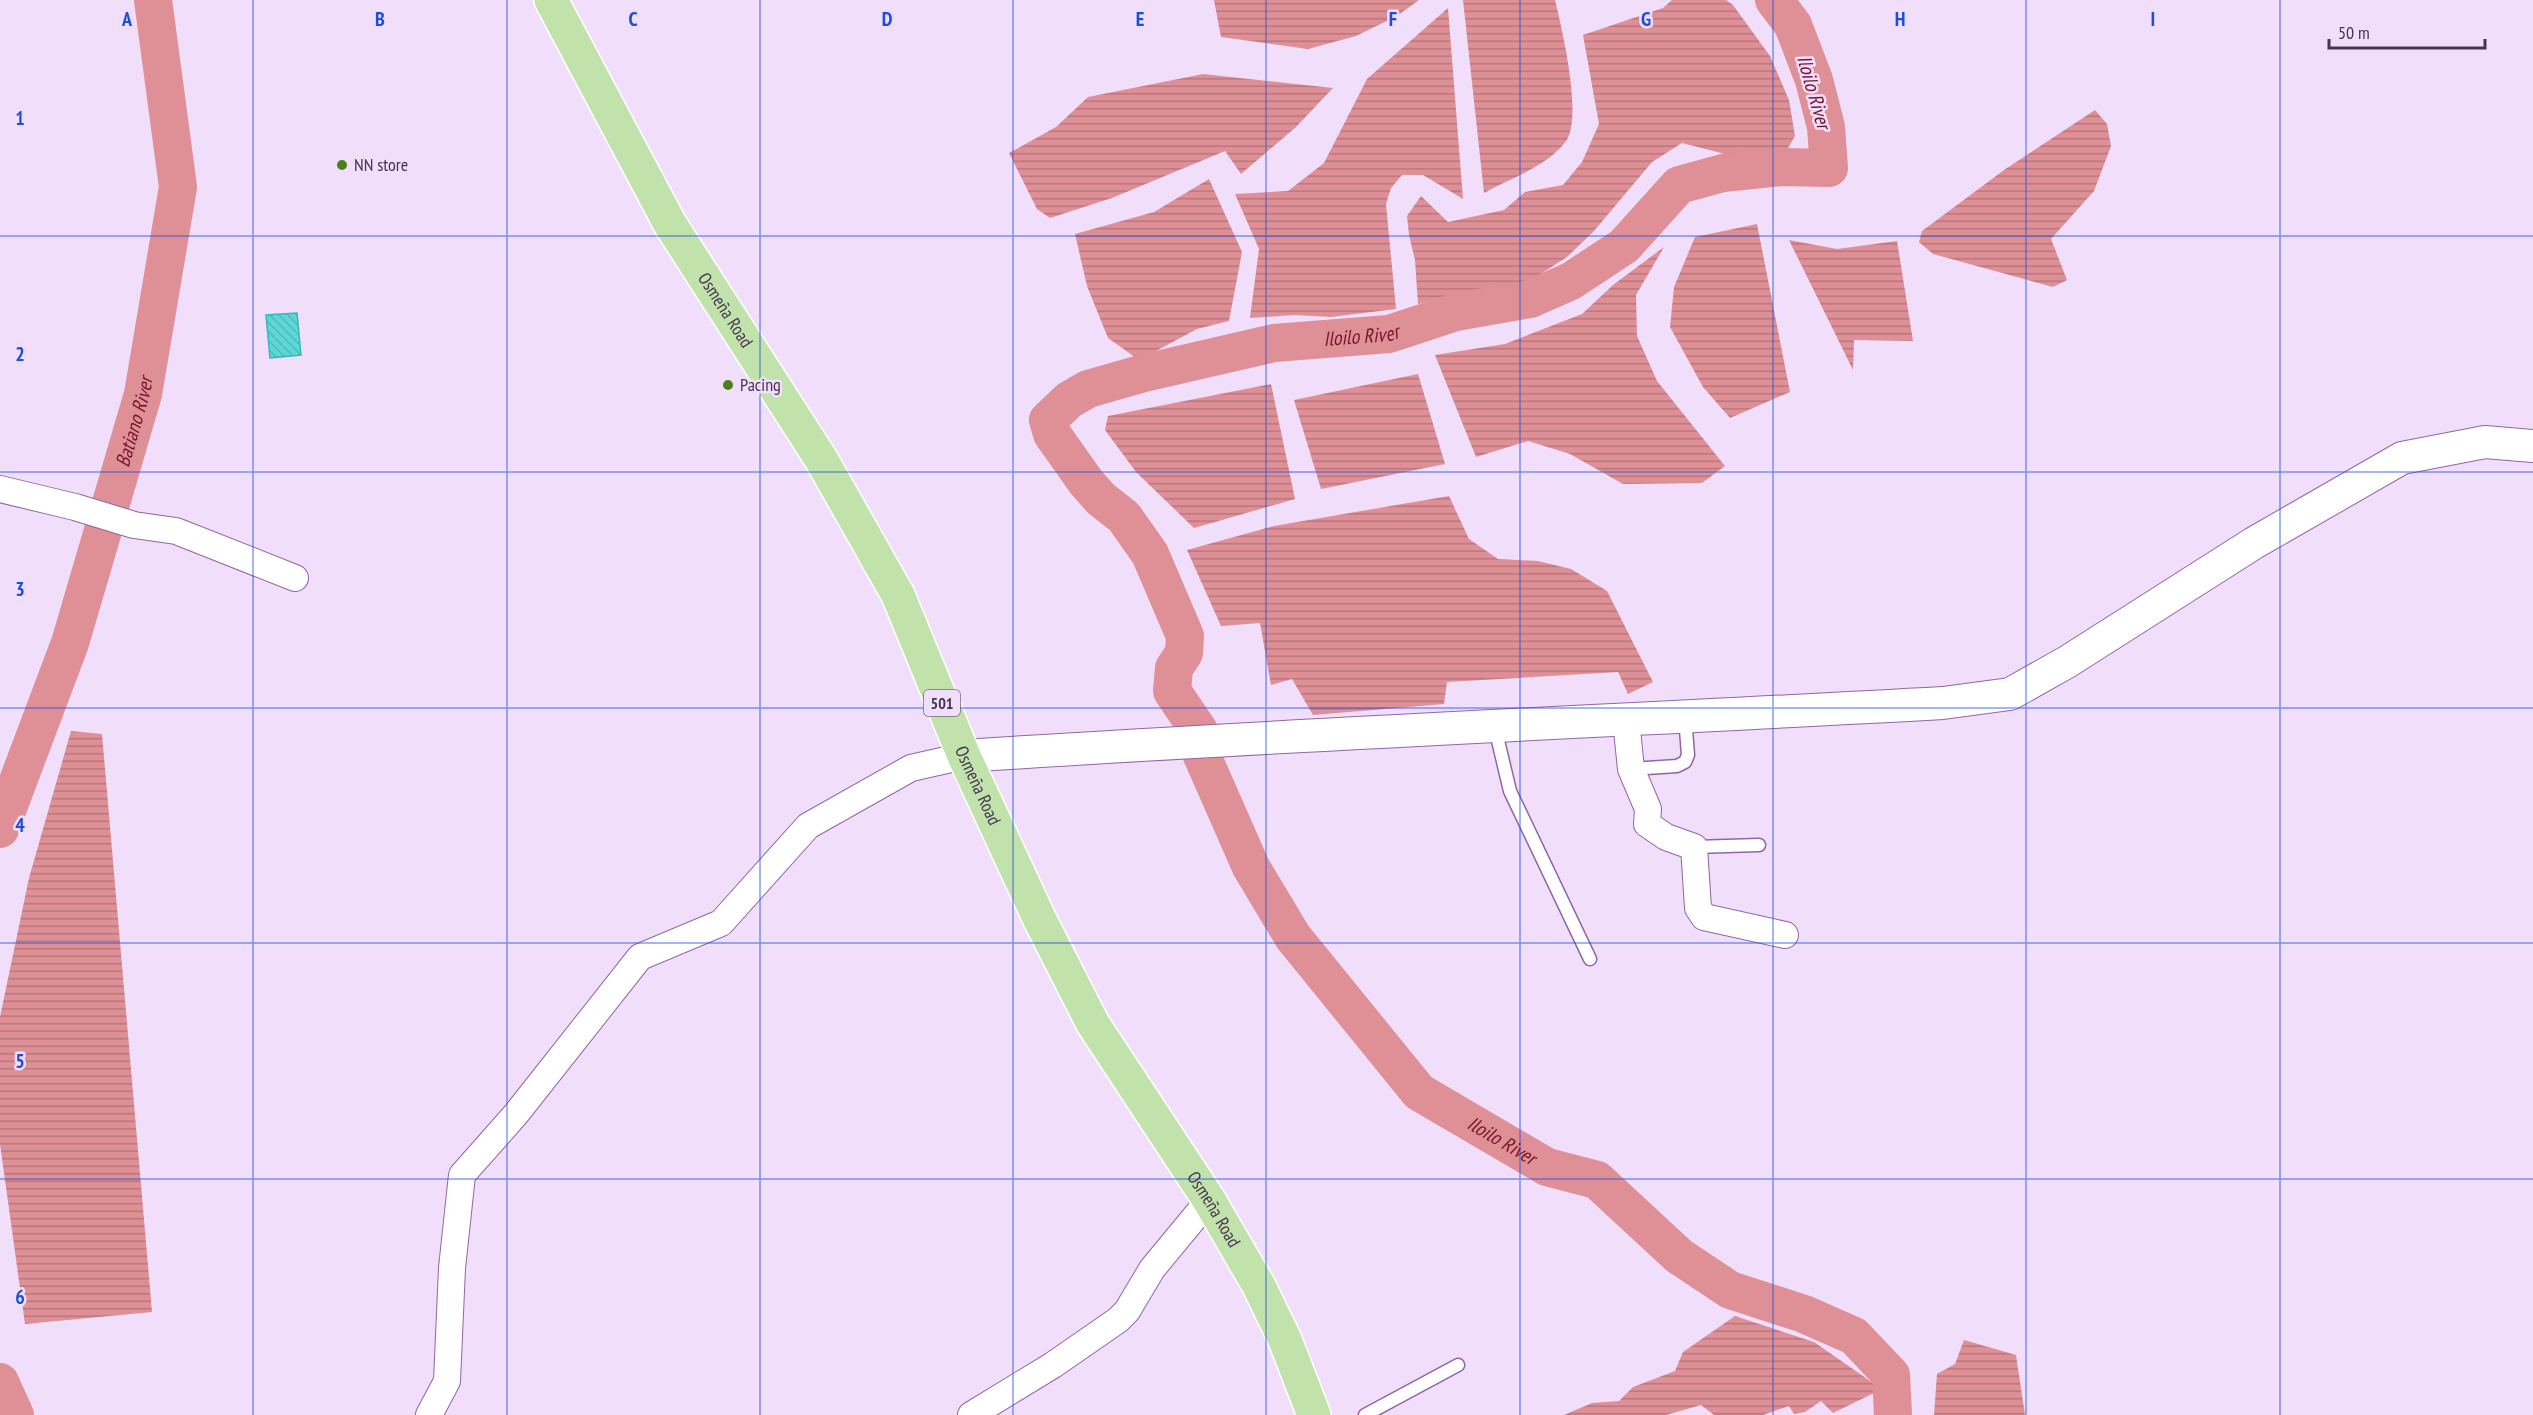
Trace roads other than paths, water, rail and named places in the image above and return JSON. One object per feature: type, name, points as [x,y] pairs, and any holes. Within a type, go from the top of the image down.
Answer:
[{"type":"main road","name":"Osmeña Road","points":[[551,0],[670,224],[820,459],[898,595],[964,756],[1039,918],[1094,1023],[1209,1200],[1259,1286],[1285,1340],[1314,1415]]},
{"type":"street","points":[[429,1415],[447,1381],[452,1268],[462,1175],[516,1114],[640,957],[721,923],[808,826],[911,768],[964,756],[1160,743],[1495,728],[1943,703],[2010,694],[2067,662],[2254,543],[2402,459],[2486,442],[2533,446]]},
{"type":"street","points":[[0,489],[75,507],[134,525],[176,531],[296,578]]},
{"type":"street","points":[[1626,720],[1631,768],[1648,809],[1647,824],[1666,837],[1694,847],[1698,908],[1704,917],[1785,935]]},
{"type":"street","points":[[971,1415],[1053,1365],[1118,1320],[1127,1311],[1152,1269],[1209,1200]]},
{"type":"lane","points":[[1631,768],[1677,766],[1685,762],[1688,754],[1685,717]]},
{"type":"lane","points":[[1495,728],[1510,791],[1590,959]]},
{"type":"lane","points":[[1694,847],[1759,845]]},
{"type":"lane","points":[[1365,1415],[1458,1365]]},
{"type":"waterway","name":"Batiano River","points":[[0,829],[70,643],[143,394],[178,187],[153,0]]},
{"type":"waterway","name":"Iloilo River","points":[[1199,731],[1172,691],[1174,668],[1184,653],[1185,636],[1150,554],[1124,517],[1101,499],[1086,482],[1052,434],[1048,420],[1069,400],[1088,389],[1144,373],[1274,343],[1389,334],[1456,312],[1530,299],[1571,281],[1624,246],[1679,185],[1723,173],[1782,167],[1829,168],[1826,127],[1814,80],[1793,25],[1774,0]]},
{"type":"waterway","name":"Iloilo River","points":[[1200,751],[1251,867],[1293,937],[1419,1092],[1547,1167],[1597,1180],[1679,1256],[1730,1290],[1804,1314],[1854,1336],[1891,1375],[1893,1415]]},
{"type":"waterway","name":"Batiano River","points":[[0,1382],[15,1415]]},
{"type":"place","name":"NN store","points":[[342,165]]},
{"type":"place","name":"Pacing","points":[[728,385]]}]
